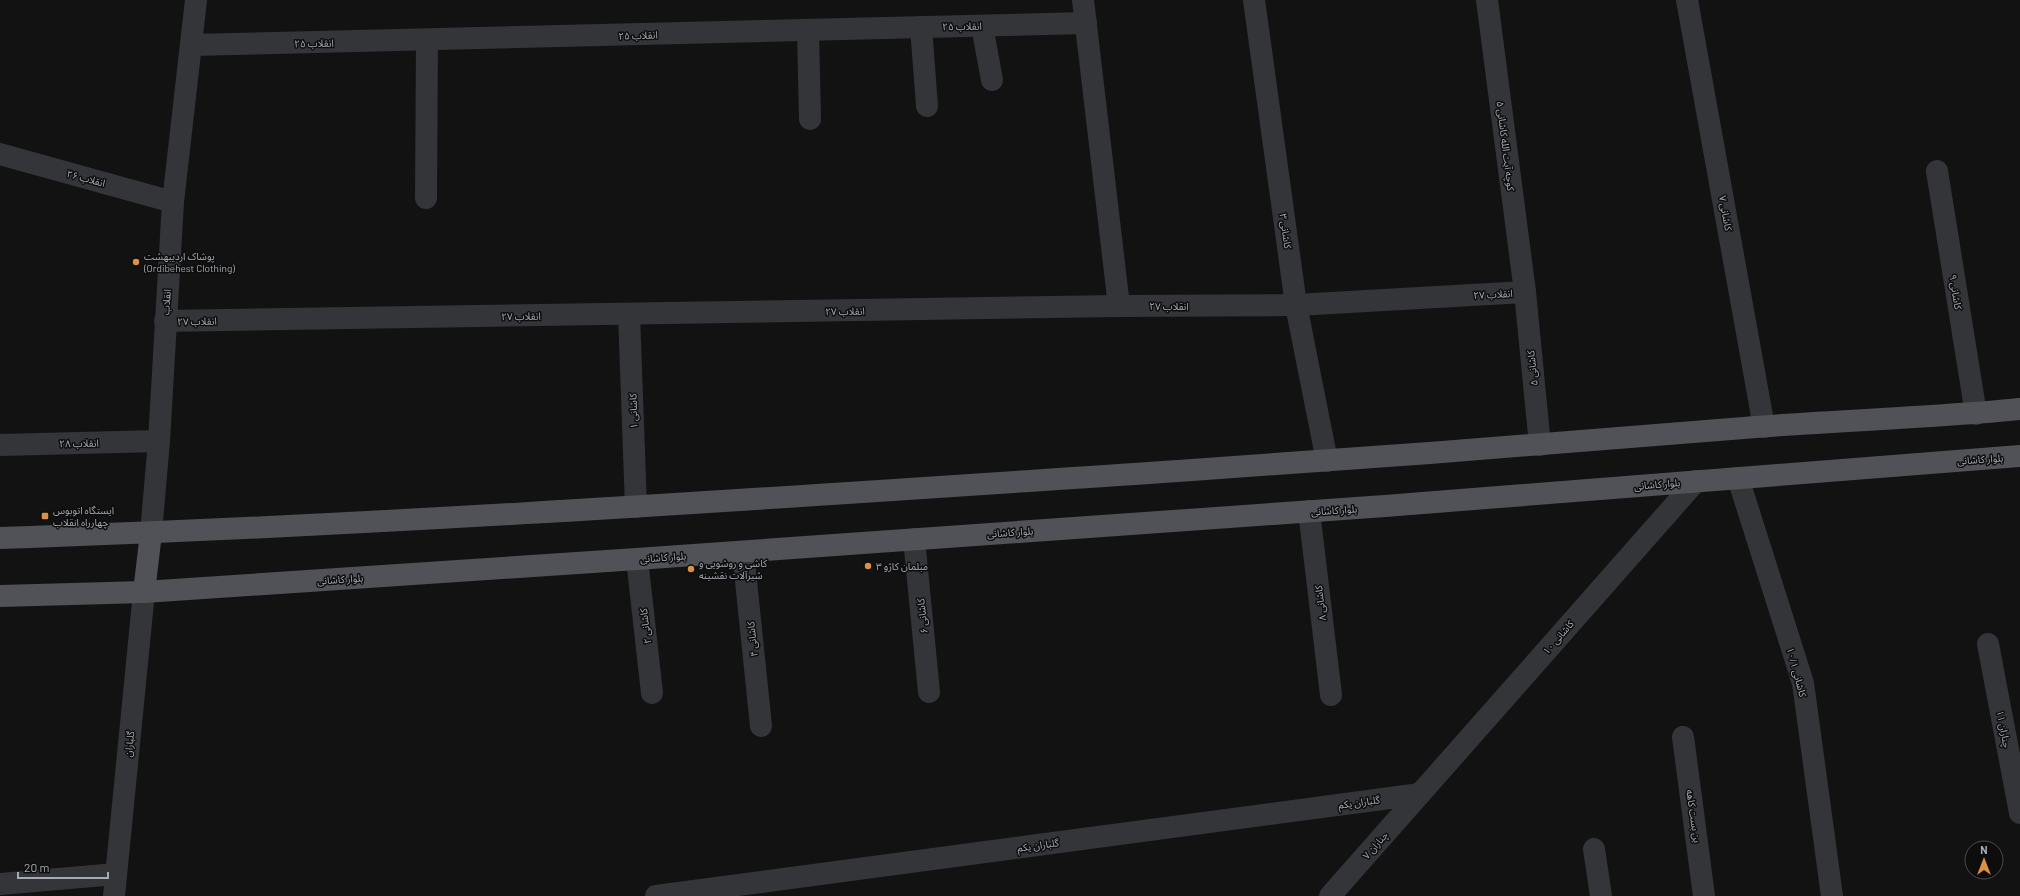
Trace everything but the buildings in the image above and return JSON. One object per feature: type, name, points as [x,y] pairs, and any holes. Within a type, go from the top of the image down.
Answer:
[{"type":"main road","points":[[0,538],[151,533],[636,507],[1327,461],[1764,427],[1976,414],[2020,409]]},
{"type":"main road","name":"بلوار کاشانی","points":[[0,596],[144,592],[743,552],[1309,511],[2020,456]]},
{"type":"main road","points":[[144,592],[151,533]]},
{"type":"street","name":"انقلاب","points":[[151,533],[159,441],[173,202],[196,0]]},
{"type":"street","points":[[1083,0],[1120,306]]},
{"type":"street","name":"۳ کاشانی","points":[[1254,0],[1296,305],[1327,461]]},
{"type":"street","name":"کوچه آیت الله کاشانی ۵","points":[[1487,0],[1525,292]]},
{"type":"street","name":"۷ کاشانی","points":[[1687,0],[1764,427]]},
{"type":"street","name":"انقلاب ۲۵","points":[[191,45],[1086,23]]},
{"type":"street","points":[[982,26],[992,80]]},
{"type":"street","points":[[921,27],[927,106]]},
{"type":"street","points":[[808,30],[810,119]]},
{"type":"street","points":[[426,198],[427,40]]},
{"type":"street","name":"انقلاب ۲۶","points":[[0,154],[173,202]]},
{"type":"street","name":"۹ کاشانی","points":[[1936,171],[1976,414]]},
{"type":"street","name":"انقلاب ۲۷","points":[[165,321],[1120,306],[1296,305],[1525,292]]},
{"type":"street","name":"۵ کاشانی","points":[[1525,292],[1540,445]]},
{"type":"street","name":"۱ کاشانی","points":[[629,314],[636,507]]},
{"type":"street","name":"۲۸ انقلاب","points":[[0,445],[159,441]]},
{"type":"street","name":"۱۰/۱ کاشانی","points":[[1738,478],[1803,684],[1832,896]]},
{"type":"street","name":"۱۰ کاشانی","points":[[1420,794],[1696,481]]},
{"type":"street","name":"۸ کاشانی","points":[[1309,511],[1331,696]]},
{"type":"street","name":"۶ کاشانی","points":[[914,539],[929,692]]},
{"type":"street","name":"۴ کاشانی","points":[[743,552],[761,726]]},
{"type":"street","name":"۲ کاشانی","points":[[637,559],[652,694]]},
{"type":"street","name":"گلباران","points":[[114,896],[144,592]]},
{"type":"street","name":"چناران ۱۱","points":[[1988,644],[2020,813]]},
{"type":"street","name":"بن بست کاهه","points":[[1683,736],[1704,896]]},
{"type":"street","name":"گلباران یکم","points":[[656,896],[1420,794]]},
{"type":"street","name":"چناران ۷","points":[[1330,896],[1420,794]]},
{"type":"street","points":[[1594,849],[1601,896]]},
{"type":"street","points":[[0,884],[116,874]]},
{"type":"place","name":"پوشاک اردیبهشت (Ordibehest Clothing)","points":[[136,262]]},
{"type":"place","name":"ایستگاه اتوبوس چهارراه انقلاب","points":[[45,516]]},
{"type":"place","name":"مبلمان کاژو ۳","points":[[868,566]]},
{"type":"place","name":"کاشی و روشویی و شیرآلات نقشینه","points":[[691,569]]}]
